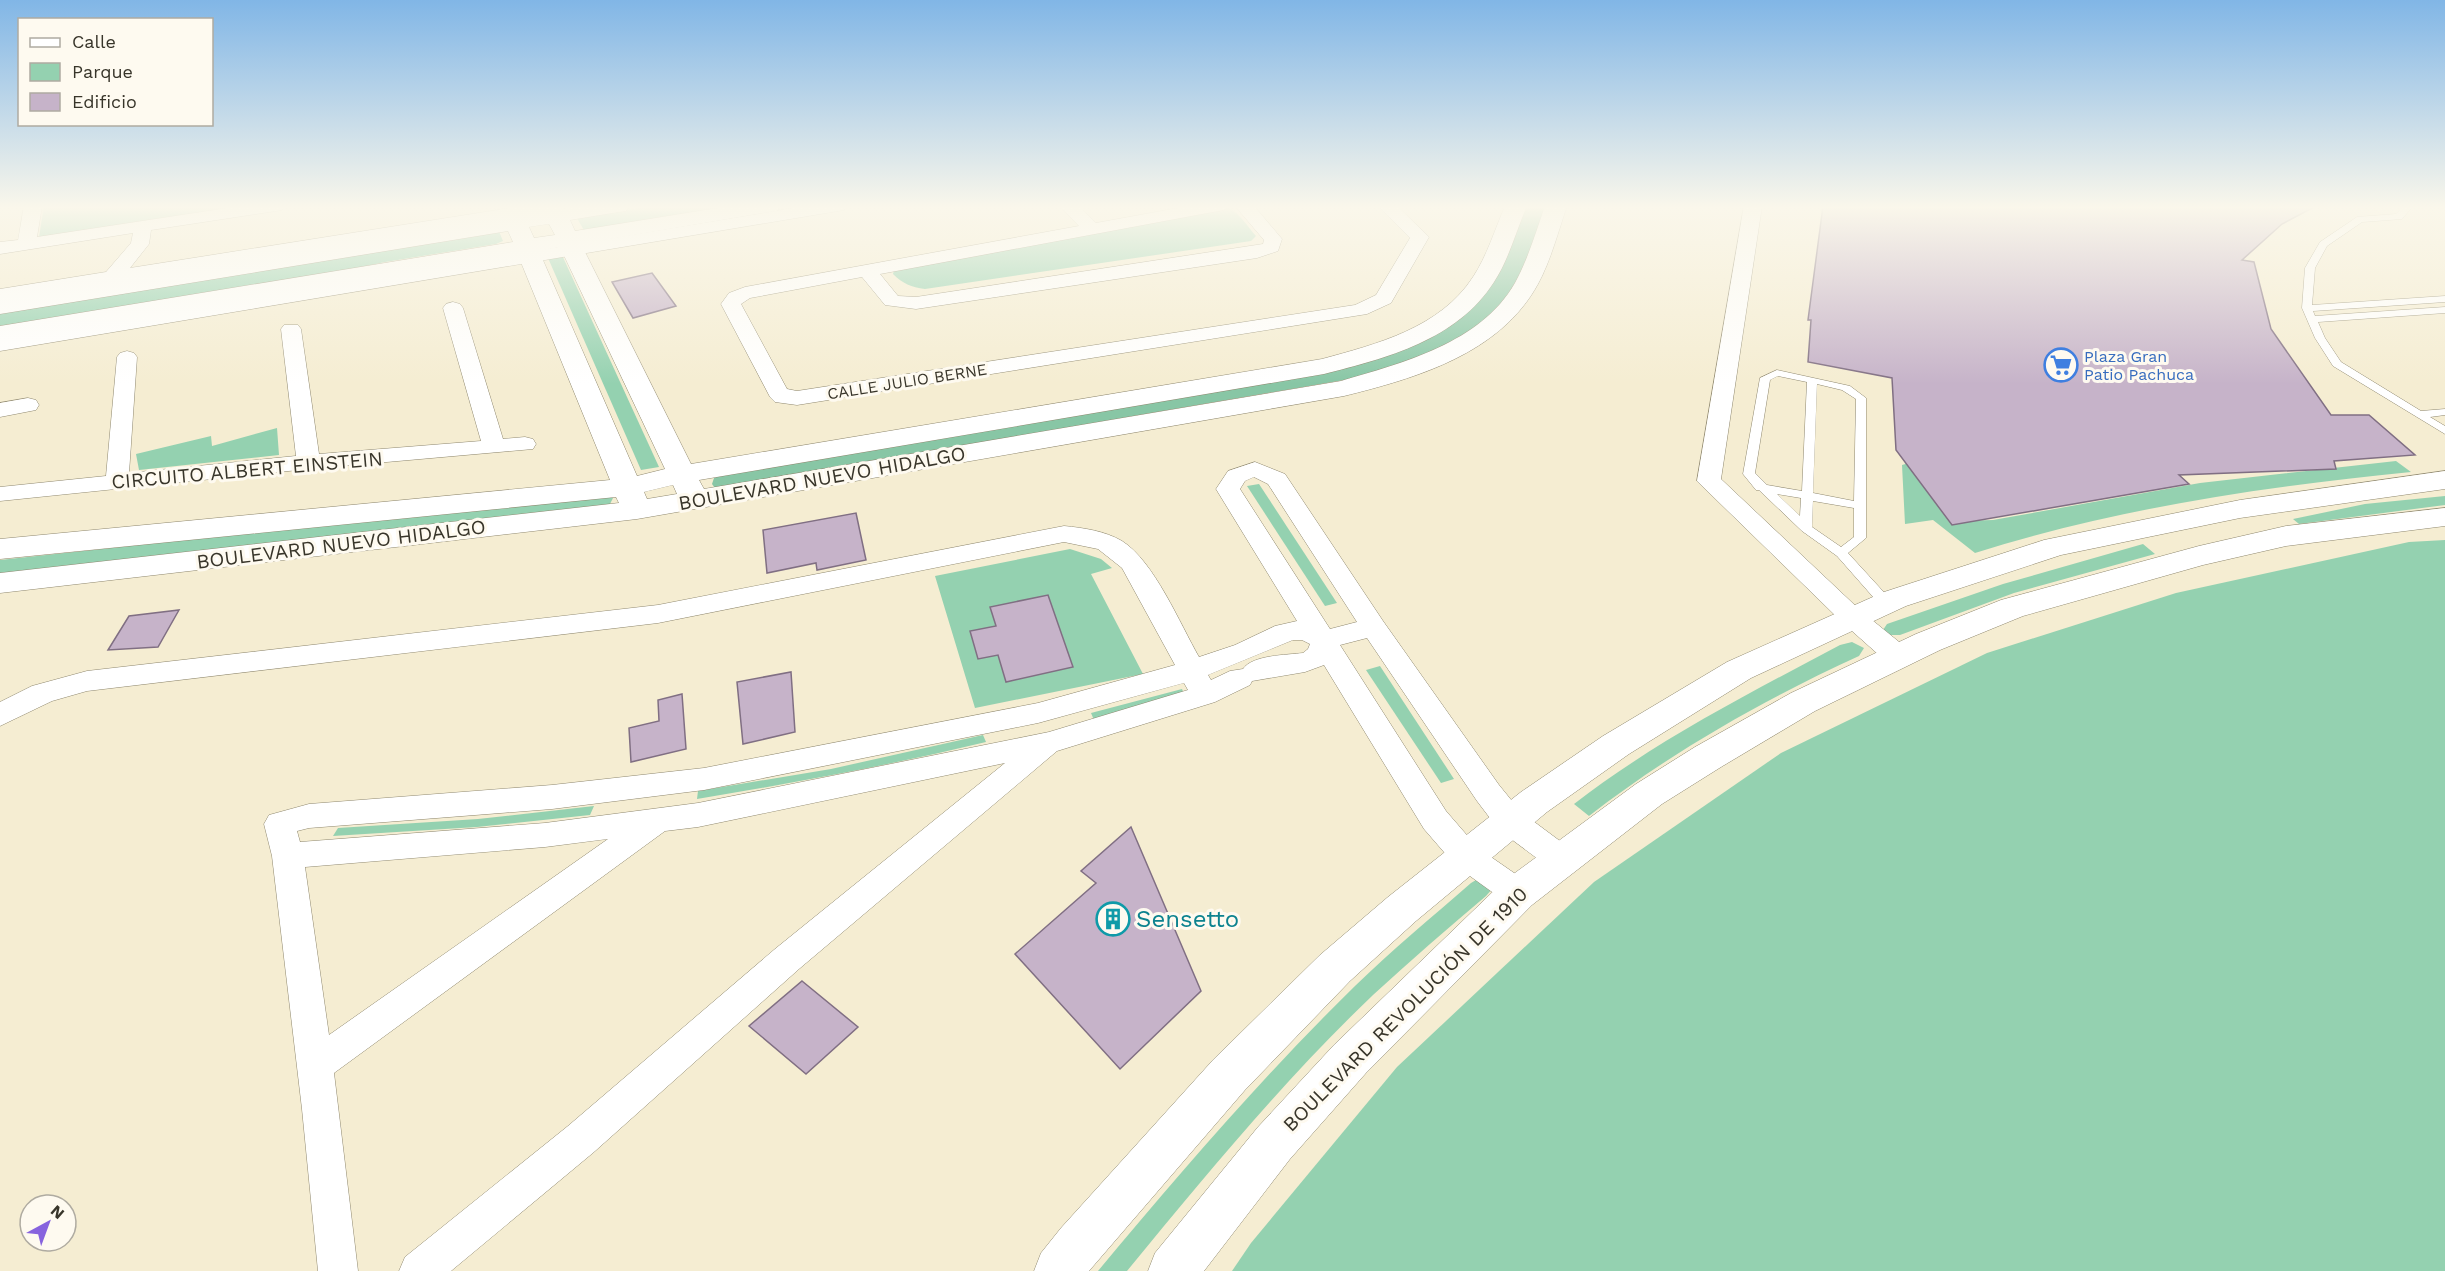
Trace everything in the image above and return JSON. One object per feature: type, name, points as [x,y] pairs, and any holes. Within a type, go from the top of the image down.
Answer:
[{"type":"street","points":[[0,294],[108,282],[122,265]]},
{"type":"street","points":[[0,307],[108,282],[150,265]]},
{"type":"street","points":[[0,333],[437,265]]},
{"type":"street","points":[[0,345],[448,265]]},
{"type":"street","points":[[535,265],[632,499]]},
{"type":"street","points":[[582,265],[694,500]]},
{"type":"street","name":"CALLE JULIO BERNE","points":[[891,265],[745,293],[736,297],[731,304],[778,392],[783,397],[797,398],[1360,310],[1384,299],[1404,265]]},
{"type":"street","points":[[866,270],[892,301],[916,303],[1168,265]]},
{"type":"street","name":"BOULEVARD NUEVO HIDALGO","points":[[0,583],[632,499],[682,474],[1324,366],[1379,351],[1414,337],[1440,323],[1464,303],[1482,282],[1489,265]]},
{"type":"street","name":"BOULEVARD NUEVO HIDALGO","points":[[0,549],[632,499],[694,500],[1344,388],[1396,373],[1460,346],[1492,326],[1512,305],[1533,265]]},
{"type":"street","points":[[1744,265],[1709,481],[1852,617],[1899,657]]},
{"type":"street","points":[[453,308],[494,447]]},
{"type":"street","points":[[291,329],[309,462]]},
{"type":"street","points":[[117,482],[128,357]]},
{"type":"street","points":[[0,410],[28,405]]},
{"type":"street","name":"CIRCUITO ALBERT EINSTEIN","points":[[0,494],[309,462],[525,444]]},
{"type":"street","points":[[1518,893],[1467,857],[1435,820],[1228,489],[1236,476],[1255,469],[1277,478],[1374,627],[1488,793],[1510,821],[1561,859]]},
{"type":"street","points":[[1059,1271],[1078,1245],[1229,1075],[1335,968],[1510,821],[1616,745],[1739,670],[1886,603],[2055,547],[2292,501],[2445,480]]},
{"type":"street","name":"BOULEVARD REVOLUCIÓN DE 1910","points":[[1173,1271],[1281,1134],[1350,1059],[1518,893],[1649,794],[1708,757],[1803,702],[1928,642],[2012,608],[2190,558],[2286,536],[2445,517]]},
{"type":"street","points":[[2195,519],[2233,549]]},
{"type":"street","points":[[5,705],[52,689],[87,681],[658,614],[1064,534],[1087,536],[1107,542],[1126,554],[1139,572],[1198,683]]},
{"type":"street","points":[[1324,640],[1374,627]]},
{"type":"street","points":[[288,856],[545,835],[720,810],[1043,728],[1198,683],[1244,663],[1298,664],[1317,657],[1323,649],[1324,640]]},
{"type":"street","points":[[338,1271],[316,1065],[288,856],[280,824],[309,816],[552,797],[656,784],[1043,728]]},
{"type":"street","points":[[419,1271],[581,1139],[787,959],[1043,728]]},
{"type":"street","points":[[656,784],[658,820]]},
{"type":"street","points":[[316,1065],[658,820]]},
{"type":"lane","points":[[2311,265],[2307,308],[2320,338],[2337,364],[2445,431]]},
{"type":"lane","points":[[2307,308],[2445,299]]},
{"type":"lane","points":[[2312,319],[2445,310]]},
{"type":"lane","points":[[1841,554],[1860,538],[1861,398],[1846,388],[1777,373],[1765,378],[1749,474],[1760,487],[1806,528],[1841,554],[1886,603]]},
{"type":"lane","points":[[1806,528],[1812,380]]},
{"type":"lane","points":[[2418,415],[2445,412]]},
{"type":"lane","points":[[1760,487],[1861,506]]},
{"type":"green space","points":[[280,265],[369,265],[305,279],[0,326],[0,312]]},
{"type":"green space","points":[[551,265],[567,265],[659,467],[641,470]]},
{"type":"green space","points":[[1086,265],[925,289],[900,280],[893,274],[895,266]]},
{"type":"green space","points":[[1500,265],[1524,265],[1508,294],[1493,312],[1455,341],[1412,361],[1389,368],[1344,380],[715,488],[712,484],[714,478],[726,473],[1413,342]]},
{"type":"green space","points":[[277,428],[279,455],[139,470],[136,454],[211,436],[212,446]]},
{"type":"green space","points":[[2396,461],[2411,472],[2245,492],[2191,501],[2082,523],[1975,553],[1933,520],[1905,524],[1902,465],[1909,463],[1958,521],[1993,520],[2200,483]]},
{"type":"green space","points":[[1259,484],[1337,603],[1325,606],[1247,486]]},
{"type":"green space","points":[[610,494],[613,498],[610,504],[602,508],[0,575],[0,560]]},
{"type":"green space","points":[[2445,496],[2445,505],[2299,524],[2293,519],[2365,504]]},
{"type":"green space","points":[[2445,540],[2445,1271],[1232,1271],[1251,1243],[1397,1067],[1594,882],[1781,753],[1987,653],[2176,593],[2409,542]]},
{"type":"green space","points":[[2143,544],[2155,554],[2014,593],[1900,635],[1888,635],[1883,630],[1887,624],[2003,584]]},
{"type":"green space","points":[[1070,549],[1101,559],[1112,568],[1091,574],[1143,674],[975,708],[935,576]]},
{"type":"green space","points":[[1852,642],[1864,648],[1859,656],[1788,690],[1686,748],[1589,816],[1574,804],[1670,738],[1840,645]]},
{"type":"green space","points":[[1380,666],[1454,779],[1441,783],[1366,670]]},
{"type":"green space","points":[[1182,689],[1185,696],[1094,720],[1091,713]]},
{"type":"green space","points":[[983,735],[986,742],[842,773],[697,799],[698,791],[831,769]]},
{"type":"green space","points":[[594,806],[590,815],[477,827],[333,836],[338,828],[478,819]]},
{"type":"green space","points":[[1481,877],[1493,888],[1486,896],[1340,1027],[1216,1164],[1127,1271],[1098,1271],[1223,1126],[1321,1020],[1398,947],[1471,883]]},
{"type":"building","name":"Plaza Gran Patio Pachuca","points":[[1815,265],[2255,265],[2271,329],[2331,415],[2369,415],[2415,455],[2334,461],[2336,469],[2179,475],[2189,484],[1952,525],[1896,450],[1892,378],[1808,362],[1811,320],[1808,320]]},
{"type":"building","points":[[652,273],[676,306],[633,318],[612,282]]},
{"type":"building","points":[[856,513],[866,560],[817,570],[816,563],[767,573],[763,530]]},
{"type":"building","points":[[1048,595],[1073,667],[1006,682],[998,655],[978,659],[970,631],[996,626],[990,607]]},
{"type":"building","points":[[179,610],[158,647],[108,650],[129,616]]},
{"type":"building","points":[[791,672],[795,732],[743,744],[737,682]]},
{"type":"building","points":[[682,694],[686,749],[631,762],[629,728],[659,721],[658,700]]},
{"type":"building","name":"Sensetto","points":[[1131,827],[1201,991],[1120,1069],[1015,954],[1096,883],[1081,871]]},
{"type":"building","points":[[802,981],[858,1027],[806,1074],[749,1026]]},
{"type":"place","name":"Plaza Gran Patio Pachuca","points":[[2061,365]]},
{"type":"place","name":"Sensetto","points":[[1113,919]]}]
